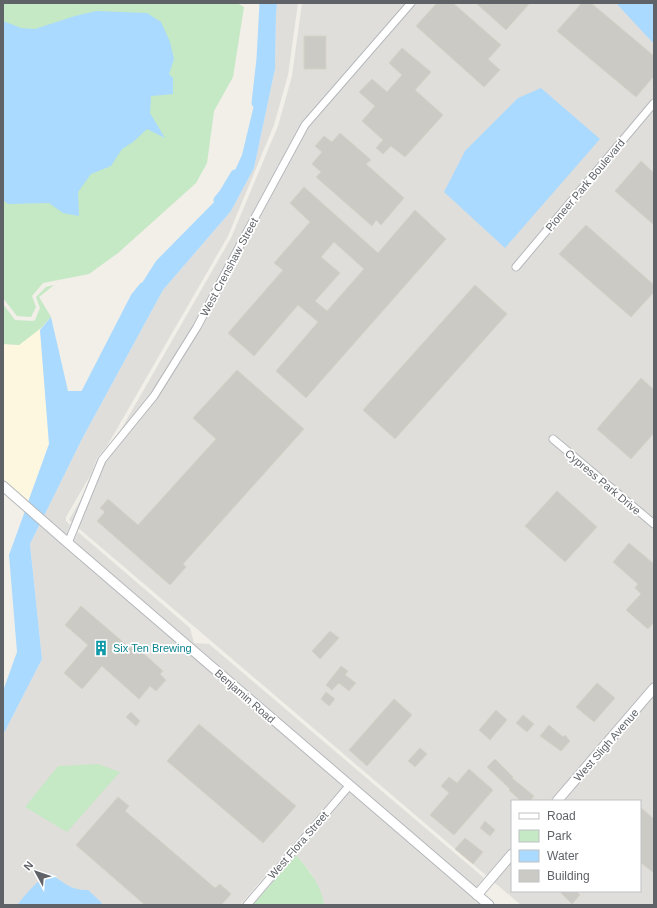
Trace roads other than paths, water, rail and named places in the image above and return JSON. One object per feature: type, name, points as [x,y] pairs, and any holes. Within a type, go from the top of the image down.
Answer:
[{"type":"street","name":"West Crenshaw Street","points":[[68,543],[102,460],[154,396],[198,327],[305,125],[411,3]]},
{"type":"street","name":"Pioneer Park Boulevard","points":[[516,267],[654,103]]},
{"type":"street","name":"Cypress Park Drive","points":[[552,439],[654,524]]},
{"type":"street","name":"Benjamin Road","points":[[3,486],[349,786],[489,905]]},
{"type":"street","name":"West Sligh Avenue","points":[[558,800],[654,688]]},
{"type":"street","name":"West Flora Street","points":[[247,905],[349,786]]},
{"type":"street","points":[[477,895],[511,855]]},
{"type":"water","points":[[266,3],[277,3],[275,69],[254,168],[231,211],[163,290],[82,439],[44,516],[28,502],[49,444],[40,330],[51,317],[68,391],[87,391],[137,291],[156,261],[226,190],[242,155],[260,80]]},
{"type":"water","points":[[616,3],[654,3],[654,44]]},
{"type":"water","points":[[96,11],[147,13],[161,22],[170,42],[174,59],[169,74],[173,78],[173,94],[151,96],[150,113],[165,138],[147,129],[133,142],[122,149],[111,166],[91,174],[78,192],[79,216],[63,213],[49,203],[8,204],[3,200],[3,21],[21,28],[35,29]]},
{"type":"water","points":[[541,88],[600,139],[505,248],[444,192],[465,151],[518,98]]},
{"type":"water","points":[[25,511],[40,524],[30,544],[42,659],[3,735],[3,691],[17,652],[9,555]]},
{"type":"water","points":[[52,874],[73,888],[88,890],[102,903],[100,905],[17,905],[37,883]]},
{"type":"waterway","points":[[256,103],[261,59],[264,3]]},
{"type":"waterway","points":[[218,200],[235,174]]},
{"type":"waterway","points":[[82,400],[135,297],[143,287]]},
{"type":"place","name":"Six Ten Brewing","points":[[101,648]]}]
